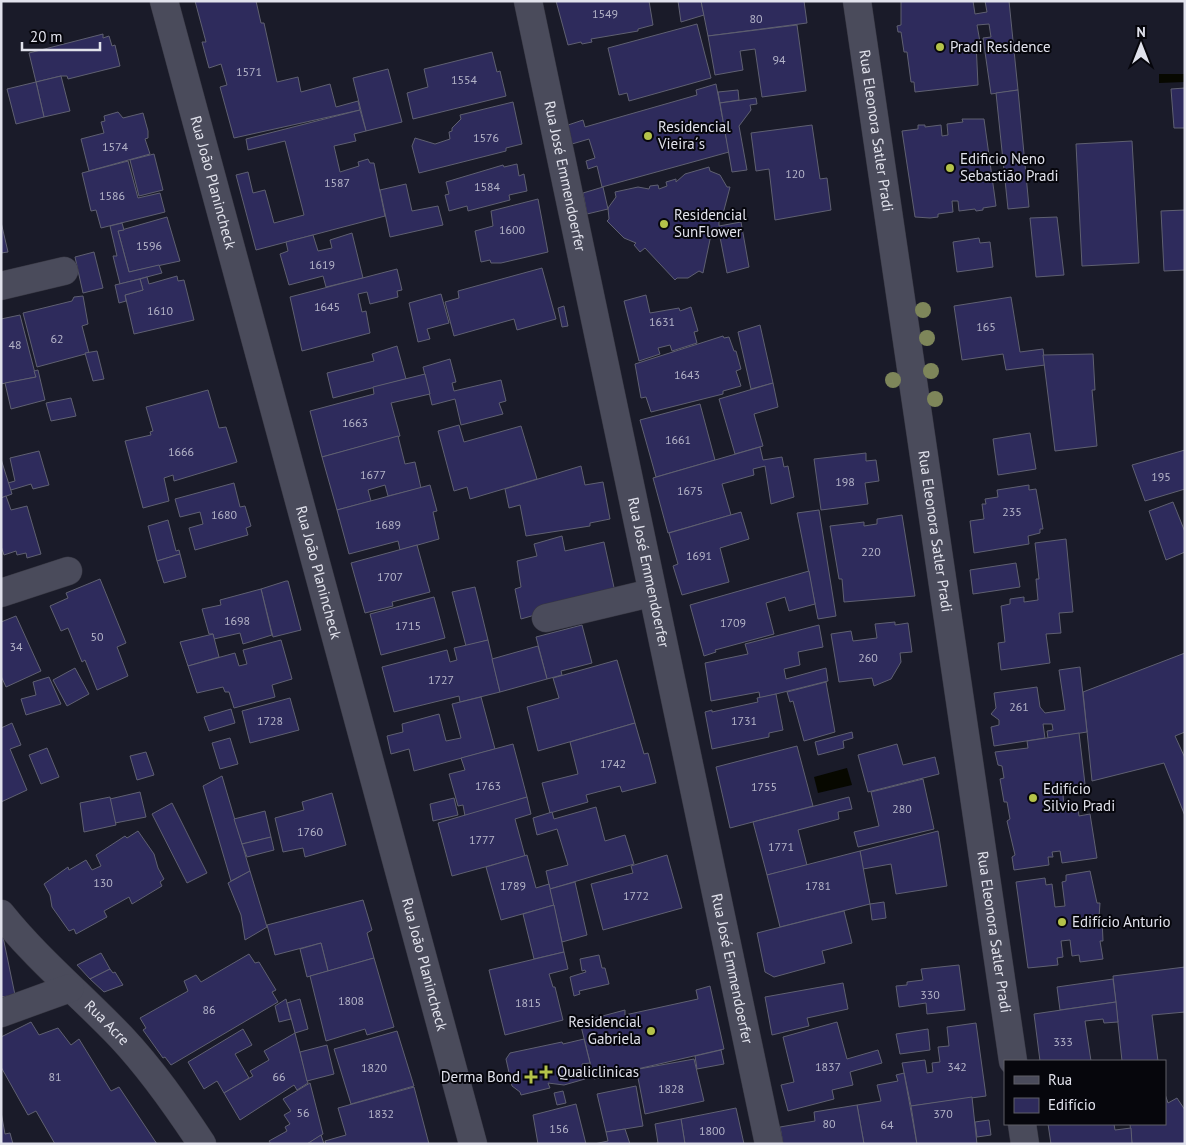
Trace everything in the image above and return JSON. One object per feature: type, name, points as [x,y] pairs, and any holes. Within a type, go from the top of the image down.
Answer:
[{"type":"street","name":"Rua João Planincheck","points":[[164,1],[473,1144]]},
{"type":"street","name":"Rua José Emmendoerfer","points":[[528,1],[651,593],[769,1144]]},
{"type":"street","name":"Rua Eleonora Satler Pradi","points":[[857,1],[1013,1060]]},
{"type":"street","points":[[1,286],[64,272]]},
{"type":"street","points":[[1,593],[68,571]]},
{"type":"street","points":[[546,618],[651,593]]},
{"type":"street","name":"Rua Acre","points":[[1,914],[70,988],[121,1037],[167,1090],[202,1144]]},
{"type":"street","points":[[1,1013],[70,988]]},
{"type":"street","points":[[1022,1125],[1025,1144]]},
{"type":"shaded area","points":[[1184,60],[1185,82],[1159,83],[1159,74],[1184,74]]},
{"type":"shaded area","points":[[847,768],[852,785],[818,793],[814,777]]},
{"type":"building","points":[[195,1],[256,1],[261,23],[264,23],[277,82],[298,77],[301,92],[330,84],[336,107],[358,101],[360,110],[234,138],[220,87],[227,85],[221,64],[209,68],[202,42],[206,42]]},
{"type":"building","points":[[556,1],[649,1],[653,25],[638,29],[638,31],[591,39],[592,42],[568,45]]},
{"type":"building","points":[[678,1],[701,1],[704,15],[681,22]]},
{"type":"building","points":[[701,1],[804,1],[807,23],[708,36]]},
{"type":"building","name":"Pradi Residence","points":[[901,1],[973,1],[975,14],[987,12],[985,1],[1009,1],[1018,90],[991,94],[983,38],[991,37],[989,24],[977,25],[980,42],[976,42],[978,85],[915,92],[914,82],[911,82],[907,52],[904,52],[901,32],[898,32],[897,26],[901,25]]},
{"type":"building","points":[[697,24],[711,78],[629,101],[627,93],[619,95],[608,48]]},
{"type":"building","points":[[797,25],[806,91],[762,97],[755,49],[740,51],[743,70],[715,75],[708,36]]},
{"type":"building","points":[[103,34],[103,38],[109,36],[112,46],[115,45],[120,66],[68,79],[67,76],[61,76],[36,82],[29,53]]},
{"type":"building","points":[[492,52],[497,72],[500,71],[506,96],[413,119],[407,93],[428,87],[424,69]]},
{"type":"building","points":[[388,69],[402,122],[366,131],[353,78]]},
{"type":"building","points":[[61,76],[70,111],[44,117],[36,82]]},
{"type":"building","points":[[36,82],[44,117],[16,124],[7,89]]},
{"type":"building","name":"Residencial Vieira´s","points":[[716,84],[729,152],[602,187],[597,166],[588,169],[586,161],[595,158],[589,139],[572,144],[568,125],[583,120],[585,127],[697,95],[696,90]]},
{"type":"building","points":[[1185,88],[1185,128],[1174,128],[1171,89]]},
{"type":"building","points":[[738,90],[739,100],[720,103],[718,92]]},
{"type":"building","points":[[1018,90],[1029,207],[1008,209],[996,93]]},
{"type":"building","points":[[756,98],[757,104],[750,105],[751,110],[739,126],[747,170],[732,172],[720,103]]},
{"type":"building","points":[[513,102],[522,144],[506,148],[506,151],[419,173],[412,146],[415,138],[435,144],[450,139],[449,132],[452,131],[452,128],[461,119],[460,115]]},
{"type":"building","points":[[360,110],[366,131],[354,134],[356,141],[334,146],[340,172],[359,166],[358,162],[368,159],[370,163],[374,163],[385,216],[256,250],[236,175],[248,172],[253,193],[265,190],[274,223],[304,215],[285,141],[248,150],[246,139]]},
{"type":"building","points":[[118,112],[123,118],[143,113],[148,131],[148,138],[145,139],[150,154],[89,171],[81,139],[104,133],[101,122],[105,121],[104,116]]},
{"type":"building","name":"Edificio Neno Sebastião Pradi","points":[[962,119],[984,119],[996,206],[976,211],[975,209],[959,211],[958,201],[952,201],[953,212],[938,214],[938,217],[915,217],[902,131],[918,129],[918,125],[925,125],[925,127],[941,125],[942,136],[948,135],[947,124],[963,122]]},
{"type":"building","points":[[812,125],[820,179],[827,178],[831,210],[775,220],[769,169],[756,171],[751,133]]},
{"type":"building","points":[[1132,141],[1139,263],[1082,266],[1076,144]]},
{"type":"building","points":[[154,154],[163,190],[139,196],[130,160]]},
{"type":"building","points":[[128,161],[138,198],[160,193],[165,212],[101,228],[96,210],[91,211],[82,173]]},
{"type":"building","points":[[517,164],[519,176],[524,174],[527,191],[509,195],[510,200],[468,211],[467,206],[449,211],[445,195],[449,194],[446,182],[503,165],[504,167]]},
{"type":"building","name":"Residencial SunFlower","points":[[709,167],[710,171],[720,175],[727,187],[730,187],[724,210],[716,221],[719,221],[719,226],[741,222],[749,267],[727,273],[719,232],[712,230],[703,273],[699,271],[688,278],[677,278],[675,280],[645,248],[640,252],[634,245],[636,243],[624,238],[607,221],[609,219],[608,208],[616,197],[615,192],[638,187],[649,189],[650,186],[658,185],[659,189],[667,186],[666,182],[676,179],[676,182],[685,174]]},
{"type":"building","points":[[406,184],[412,211],[438,206],[443,225],[390,237],[380,190]]},
{"type":"building","points":[[603,187],[608,209],[587,214],[583,193]]},
{"type":"building","points":[[538,199],[548,252],[501,263],[491,263],[490,260],[481,262],[475,231],[493,226],[491,211]]},
{"type":"building","points":[[1185,210],[1185,270],[1164,271],[1161,211]]},
{"type":"building","points":[[167,217],[180,261],[129,272],[118,231]]},
{"type":"building","points":[[1057,217],[1064,275],[1036,277],[1030,218]]},
{"type":"building","points":[[1,222],[8,252],[1,253]]},
{"type":"building","points":[[122,223],[124,230],[118,231],[129,272],[159,265],[162,273],[120,284],[113,256],[117,256],[110,226]]},
{"type":"building","points":[[352,233],[363,278],[326,287],[323,276],[289,285],[280,254],[288,251],[286,242],[313,235],[318,251],[332,248],[330,240]]},
{"type":"building","points":[[979,238],[980,243],[990,242],[993,267],[957,272],[953,242]]},
{"type":"building","points":[[94,252],[103,288],[83,293],[75,257]]},
{"type":"building","points":[[542,268],[556,319],[517,330],[514,319],[454,336],[445,302],[459,298],[458,291]]},
{"type":"building","points":[[397,269],[402,290],[397,291],[398,297],[370,304],[367,292],[358,294],[362,312],[366,311],[370,333],[302,351],[290,297]]},
{"type":"building","points":[[177,276],[178,281],[184,280],[194,320],[134,334],[125,295],[143,290],[140,279],[147,277],[149,284]]},
{"type":"building","points":[[140,279],[143,290],[125,295],[126,301],[119,303],[115,285]]},
{"type":"building","points":[[441,294],[449,323],[427,329],[430,339],[418,342],[409,303]]},
{"type":"building","points":[[646,295],[650,313],[679,308],[680,311],[691,307],[698,331],[694,332],[697,343],[672,351],[670,345],[658,348],[660,354],[639,361],[624,301]]},
{"type":"building","points":[[83,296],[88,324],[82,326],[89,353],[37,367],[23,313],[72,301],[74,297]]},
{"type":"building","points":[[1011,297],[1020,352],[1043,349],[1045,365],[1006,370],[1003,354],[962,360],[954,306]]},
{"type":"building","points":[[564,306],[568,326],[562,327],[558,308]]},
{"type":"building","points":[[20,315],[36,377],[1,384],[1,319]]},
{"type":"building","points":[[760,325],[773,383],[751,389],[738,332]]},
{"type":"building","points":[[723,336],[724,338],[729,337],[734,351],[736,351],[741,369],[736,371],[741,386],[723,391],[723,394],[651,412],[646,397],[641,398],[635,364]]},
{"type":"building","points":[[397,346],[406,379],[333,398],[327,373],[374,361],[372,354]]},
{"type":"building","points":[[97,351],[104,379],[93,381],[85,353]]},
{"type":"building","points":[[1093,354],[1095,390],[1092,390],[1097,446],[1055,451],[1043,355]]},
{"type":"building","points":[[450,359],[456,382],[452,383],[454,391],[501,380],[506,401],[499,403],[503,414],[461,425],[455,399],[432,405],[423,367]]},
{"type":"building","points":[[38,370],[45,400],[11,409],[5,383],[36,377],[34,371]]},
{"type":"building","points":[[425,374],[430,394],[391,403],[400,436],[322,457],[310,411],[374,394],[373,387]]},
{"type":"building","points":[[773,383],[778,407],[754,414],[763,446],[735,454],[719,399]]},
{"type":"building","points":[[208,390],[219,428],[226,427],[237,462],[174,481],[173,475],[164,478],[169,501],[143,508],[125,441],[151,435],[150,432],[153,431],[146,407]]},
{"type":"building","points":[[71,398],[76,416],[51,421],[46,403]]},
{"type":"building","points":[[700,404],[715,460],[656,477],[640,420]]},
{"type":"building","points":[[459,425],[464,442],[521,426],[537,479],[470,499],[467,487],[454,491],[438,431]]},
{"type":"building","points":[[1030,433],[1036,469],[998,475],[993,439]]},
{"type":"building","points":[[398,436],[405,464],[415,462],[421,488],[388,496],[385,485],[368,490],[371,501],[337,510],[322,457]]},
{"type":"building","points":[[760,447],[763,460],[782,457],[784,467],[788,466],[794,497],[771,504],[765,466],[753,469],[754,475],[722,484],[731,515],[668,533],[653,478]]},
{"type":"building","points":[[1185,450],[1185,489],[1145,501],[1132,465]]},
{"type":"building","points":[[39,451],[49,485],[33,489],[31,484],[11,490],[8,483],[15,481],[10,458]]},
{"type":"building","points":[[866,453],[866,461],[876,460],[879,481],[865,483],[868,504],[821,510],[814,459]]},
{"type":"building","points":[[1,459],[12,494],[1,498]]},
{"type":"building","points":[[581,466],[585,485],[603,482],[610,519],[590,523],[590,526],[526,536],[520,505],[509,508],[505,489]]},
{"type":"building","points":[[234,483],[240,507],[245,506],[251,526],[246,528],[248,535],[195,550],[189,528],[203,524],[200,512],[180,517],[175,499]]},
{"type":"building","points":[[430,485],[437,511],[433,512],[439,539],[400,550],[398,541],[349,554],[337,510]]},
{"type":"building","points":[[1029,485],[1029,490],[1036,489],[1043,529],[1040,529],[1040,533],[1028,536],[1029,544],[974,553],[970,521],[984,519],[982,504],[986,504],[985,499],[998,497],[997,490]]},
{"type":"building","points":[[6,496],[11,510],[27,506],[41,554],[27,558],[26,553],[17,555],[16,551],[4,555],[1,546],[1,498]]},
{"type":"building","points":[[1173,502],[1185,532],[1185,552],[1166,560],[1149,511]]},
{"type":"building","points":[[819,510],[836,616],[818,619],[797,513]]},
{"type":"building","points":[[741,512],[749,539],[720,548],[729,582],[682,595],[673,566],[678,564],[669,533]]},
{"type":"building","points":[[902,515],[915,596],[844,602],[842,579],[839,579],[830,526],[864,522],[864,526],[877,524],[877,519]]},
{"type":"building","points":[[168,520],[176,551],[179,550],[180,554],[157,561],[148,526]]},
{"type":"building","points":[[562,536],[565,551],[604,542],[615,592],[521,619],[515,589],[521,587],[517,561],[537,556],[534,544]]},
{"type":"building","points":[[1066,539],[1073,612],[1059,613],[1061,633],[1046,634],[1050,663],[1001,670],[998,643],[1005,642],[1001,606],[1010,604],[1010,599],[1024,597],[1024,602],[1038,600],[1036,579],[1039,579],[1035,543]]},
{"type":"building","points":[[417,545],[430,592],[392,602],[393,606],[365,613],[351,563]]},
{"type":"building","points":[[180,554],[186,577],[164,583],[157,561]]},
{"type":"building","points":[[1016,563],[1020,587],[973,594],[970,570]]},
{"type":"building","points":[[809,571],[815,604],[789,611],[785,597],[766,603],[774,634],[715,650],[716,652],[704,656],[690,605]]},
{"type":"building","points":[[100,579],[126,643],[117,647],[128,676],[97,690],[85,660],[82,662],[68,628],[61,631],[50,606],[68,598],[66,593]]},
{"type":"building","points":[[288,581],[301,630],[273,637],[261,589]]},
{"type":"building","points":[[475,587],[488,640],[466,646],[452,592]]},
{"type":"building","points":[[261,589],[272,635],[243,644],[240,633],[214,639],[213,634],[209,634],[202,609],[221,605],[220,600]]},
{"type":"building","points":[[434,597],[445,638],[381,655],[370,614]]},
{"type":"building","points":[[16,616],[41,671],[6,687],[1,676],[1,622]]},
{"type":"building","points":[[895,622],[895,625],[908,623],[912,652],[900,653],[901,662],[891,679],[874,686],[872,678],[839,682],[831,634],[851,631],[853,641],[877,638],[875,624]]},
{"type":"building","points":[[582,625],[592,663],[561,671],[562,675],[547,679],[536,637]]},
{"type":"building","points":[[819,625],[823,647],[798,652],[800,665],[784,669],[786,679],[826,668],[828,681],[760,698],[759,692],[711,701],[705,663],[748,654],[745,644]]},
{"type":"building","points":[[213,634],[219,657],[188,666],[180,642]]},
{"type":"building","points":[[281,640],[292,679],[272,685],[275,697],[234,708],[229,692],[225,692],[223,687],[197,693],[188,666],[235,653],[239,666],[247,664],[243,650]]},
{"type":"building","points":[[488,640],[500,692],[460,702],[459,696],[394,712],[382,667],[447,650],[450,662],[457,660],[454,648]]},
{"type":"building","points":[[538,646],[547,679],[500,692],[492,659]]},
{"type":"building","points":[[1185,653],[1185,732],[1175,736],[1185,758],[1185,816],[1164,763],[1092,781],[1083,692]]},
{"type":"building","points":[[617,660],[635,723],[538,751],[527,707],[559,698],[553,678]]},
{"type":"building","points":[[1080,667],[1087,732],[1048,738],[1047,731],[1053,730],[1052,724],[1043,724],[1045,738],[994,746],[991,727],[999,725],[999,720],[991,714],[996,708],[994,693],[1037,687],[1040,707],[1045,713],[1065,710],[1059,670]]},
{"type":"building","points":[[75,668],[89,694],[67,706],[53,680]]},
{"type":"building","points":[[49,677],[61,704],[26,715],[21,699],[36,695],[33,682]]},
{"type":"building","points":[[826,682],[835,732],[804,741],[793,701],[790,702],[787,692]]},
{"type":"building","points":[[776,694],[783,730],[769,733],[769,737],[712,749],[705,712],[758,702],[757,698]]},
{"type":"building","points":[[481,697],[495,749],[414,771],[409,749],[391,754],[387,736],[403,732],[402,724],[439,714],[446,741],[461,738],[452,704]]},
{"type":"building","points":[[290,698],[299,730],[250,743],[242,711]]},
{"type":"building","points":[[231,709],[235,723],[209,731],[204,717]]},
{"type":"building","points":[[12,723],[21,745],[10,749],[27,790],[1,802],[1,728]]},
{"type":"building","points":[[635,723],[644,754],[648,753],[656,783],[622,792],[620,786],[586,795],[588,802],[550,813],[542,783],[578,774],[570,742]]},
{"type":"building","points":[[852,732],[853,738],[843,741],[844,748],[818,755],[815,742]]},
{"type":"building","name":"Edifício Silvio Pradi","points":[[1079,733],[1085,784],[1075,785],[1075,793],[1063,794],[1064,811],[1078,809],[1079,816],[1090,814],[1097,858],[1062,863],[1060,851],[1052,852],[1053,857],[1048,857],[1049,865],[1014,870],[1012,857],[1015,855],[1007,821],[1010,819],[1007,802],[1004,802],[1000,779],[1004,778],[1002,766],[998,765],[995,752],[1028,748],[1027,741]]},
{"type":"building","points":[[230,738],[238,764],[220,769],[212,743]]},
{"type":"building","points":[[513,744],[527,797],[465,816],[463,805],[458,806],[449,774],[465,770],[461,758]]},
{"type":"building","points":[[897,744],[903,765],[935,757],[939,774],[868,792],[858,755]]},
{"type":"building","points":[[797,746],[813,806],[730,828],[716,767]]},
{"type":"building","points":[[47,748],[59,777],[41,784],[29,755]]},
{"type":"building","points":[[146,752],[154,775],[137,780],[130,756]]},
{"type":"building","points":[[222,776],[250,871],[231,881],[203,786]]},
{"type":"building","points":[[923,779],[934,829],[858,847],[854,832],[879,826],[871,792]]},
{"type":"building","points":[[140,792],[146,817],[115,823],[110,799]]},
{"type":"building","points":[[332,793],[346,845],[305,857],[303,848],[283,852],[275,818],[304,810],[302,802]]},
{"type":"building","points":[[110,797],[116,825],[84,832],[80,803]]},
{"type":"building","points":[[527,797],[531,814],[515,819],[525,856],[452,876],[438,823]]},
{"type":"building","points":[[849,797],[852,809],[838,812],[839,819],[798,830],[807,865],[767,875],[753,822]]},
{"type":"building","points":[[454,798],[458,815],[433,821],[430,804]]},
{"type":"building","points":[[172,803],[207,873],[187,883],[152,814]]},
{"type":"building","points":[[596,807],[605,841],[625,835],[634,864],[550,889],[546,871],[568,865],[557,829],[537,835],[533,818],[552,812],[554,819]]},
{"type":"building","points":[[265,811],[271,837],[242,844],[234,819]]},
{"type":"building","points":[[138,831],[154,854],[164,879],[160,882],[162,886],[132,904],[129,897],[104,911],[107,917],[76,934],[74,929],[69,931],[52,907],[50,895],[44,884],[68,867],[69,870],[86,860],[92,870],[101,866],[96,855],[125,836],[127,838]]},
{"type":"building","points":[[938,831],[947,886],[896,894],[891,864],[863,869],[860,851]]},
{"type":"building","points":[[271,837],[274,850],[247,857],[242,844]]},
{"type":"building","points":[[860,851],[870,904],[780,927],[767,875]]},
{"type":"building","points":[[527,855],[536,888],[549,884],[554,905],[501,920],[486,867]]},
{"type":"building","points":[[667,855],[682,908],[603,930],[591,884],[633,873],[631,866]]},
{"type":"building","points":[[250,871],[267,927],[245,940],[241,915],[228,883]]},
{"type":"building","name":"Edifício Anturio","points":[[1090,871],[1097,903],[1100,903],[1099,917],[1102,918],[1103,941],[1100,941],[1103,959],[1080,962],[1079,955],[1072,956],[1070,940],[1061,941],[1063,957],[1057,958],[1058,965],[1028,968],[1016,882],[1045,878],[1046,885],[1052,884],[1055,907],[1065,906],[1062,882],[1066,881],[1066,875]]},
{"type":"building","points":[[575,882],[587,935],[562,942],[550,889]]},
{"type":"building","points":[[363,900],[372,930],[367,933],[374,958],[328,971],[321,943],[275,955],[267,925]]},
{"type":"building","points":[[884,902],[886,918],[872,920],[870,904]]},
{"type":"building","points":[[554,905],[564,952],[534,959],[523,914]]},
{"type":"building","points":[[844,911],[852,943],[822,951],[825,963],[774,977],[765,972],[757,933]]},
{"type":"building","points":[[3,937],[15,995],[1,997],[1,938]]},
{"type":"building","points":[[321,943],[328,971],[307,977],[300,949]]},
{"type":"building","points":[[564,952],[568,969],[549,974],[553,987],[555,987],[563,1020],[505,1035],[489,970]]},
{"type":"building","points":[[101,953],[110,969],[90,979],[77,965]]},
{"type":"building","points":[[249,954],[255,963],[259,962],[276,990],[272,992],[278,1002],[171,1065],[165,1057],[163,1058],[143,1030],[146,1028],[140,1018],[188,991],[184,981],[196,975],[201,982]]},
{"type":"building","points":[[599,955],[609,984],[579,991],[580,994],[574,996],[570,977],[586,972],[585,970],[582,971],[580,959]]},
{"type":"building","points":[[374,958],[394,1027],[367,1035],[365,1029],[326,1041],[310,976]]},
{"type":"building","points":[[959,965],[965,1010],[927,1014],[926,1003],[899,1007],[896,986],[907,985],[907,982],[923,980],[921,969]]},
{"type":"building","points":[[1185,967],[1185,1012],[1152,1015],[1158,1060],[1122,1060],[1113,976]]},
{"type":"building","points":[[110,969],[113,973],[115,972],[123,985],[104,992],[90,979]]},
{"type":"building","points":[[1113,979],[1116,1002],[1060,1010],[1057,987]]},
{"type":"building","points":[[843,983],[848,1009],[807,1018],[809,1026],[772,1035],[765,997]]},
{"type":"building","name":"Residencial Gabriela","points":[[710,986],[724,1049],[594,1079],[580,1022],[625,1010],[625,1015],[698,999],[696,990]]},
{"type":"building","points":[[286,999],[291,1019],[279,1022],[275,1006]]},
{"type":"building","points":[[300,999],[308,1029],[295,1033],[287,1003]]},
{"type":"building","points":[[1116,1002],[1118,1022],[1104,1023],[1103,1019],[1085,1021],[1091,1060],[1040,1060],[1034,1014]]},
{"type":"building","points":[[31,1022],[39,1035],[58,1028],[71,1045],[79,1039],[111,1091],[119,1087],[157,1144],[55,1144],[36,1111],[28,1115],[1,1067],[1,1037]]},
{"type":"building","points":[[837,1022],[847,1059],[878,1050],[882,1063],[850,1072],[853,1085],[832,1090],[834,1099],[788,1111],[781,1085],[794,1082],[783,1037]]},
{"type":"building","points":[[976,1023],[986,1096],[911,1106],[902,1063],[925,1060],[927,1073],[933,1072],[932,1063],[940,1062],[938,1047],[949,1046],[947,1027]]},
{"type":"building","points":[[243,1029],[252,1045],[235,1054],[249,1078],[224,1093],[217,1081],[204,1089],[188,1062]]},
{"type":"building","points":[[928,1029],[930,1050],[900,1054],[896,1034]]},
{"type":"building","points":[[397,1031],[414,1086],[351,1104],[334,1049]]},
{"type":"building","points":[[295,1033],[308,1083],[297,1090],[294,1085],[240,1120],[224,1093],[253,1076],[250,1071],[269,1060],[264,1051]]},
{"type":"building","name":"Qualiclinicas","points":[[584,1039],[590,1063],[582,1064],[585,1079],[564,1085],[548,1083],[550,1088],[521,1095],[512,1086],[506,1059],[510,1053]]},
{"type":"building","points":[[327,1045],[334,1074],[307,1081],[300,1052]]},
{"type":"building","points":[[721,1050],[724,1064],[697,1069],[695,1056]]},
{"type":"building","points":[[694,1059],[704,1101],[645,1114],[638,1078],[639,1069]]},
{"type":"building","points":[[904,1073],[917,1144],[864,1144],[857,1105],[881,1101],[877,1085],[898,1081],[896,1075]]},
{"type":"building","points":[[310,1083],[323,1134],[307,1144],[271,1144],[269,1141],[287,1131],[285,1127],[290,1124],[284,1115],[291,1111],[283,1099]]},
{"type":"building","points":[[636,1086],[643,1126],[606,1132],[597,1094]]},
{"type":"building","points":[[414,1087],[429,1144],[326,1144],[325,1141],[346,1135],[338,1108]]},
{"type":"building","points":[[563,1091],[566,1103],[557,1105],[554,1093]]},
{"type":"building","points":[[972,1097],[977,1144],[917,1144],[911,1106]]},
{"type":"building","points":[[1166,1097],[1168,1103],[1177,1098],[1185,1110],[1185,1144],[1132,1144],[1130,1125],[1166,1125]]},
{"type":"building","points":[[576,1104],[586,1144],[538,1144],[533,1115]]},
{"type":"building","points":[[857,1105],[864,1144],[783,1144],[780,1127],[815,1121],[814,1112]]},
{"type":"building","points":[[736,1108],[744,1144],[685,1144],[681,1119]]},
{"type":"building","points":[[1,1112],[5,1134],[10,1133],[13,1144],[1,1144]]},
{"type":"building","points":[[681,1119],[685,1144],[653,1144],[658,1143],[655,1124]]},
{"type":"building","points":[[989,1120],[991,1135],[977,1137],[975,1122]]},
{"type":"building","points":[[1048,1125],[1114,1125],[1115,1130],[1131,1128],[1132,1144],[1051,1144]]},
{"type":"building","points":[[625,1129],[630,1144],[594,1144],[608,1141],[606,1132]]},
{"type":"building","points":[[321,1135],[324,1144],[307,1144]]},
{"type":"place","name":"Pradi Residence","points":[[940,47]]},
{"type":"place","name":"Residencial Vieira´s","points":[[648,136]]},
{"type":"place","name":"Edificio Neno Sebastião Pradi","points":[[950,168]]},
{"type":"place","name":"Residencial SunFlower","points":[[664,224]]},
{"type":"place","name":"Edifício Silvio Pradi","points":[[1033,798]]},
{"type":"place","name":"Edifício Anturio","points":[[1062,922]]},
{"type":"place","name":"Residencial Gabriela","points":[[651,1031]]},
{"type":"place","name":"Qualiclinicas","points":[[546,1072]]},
{"type":"place","name":"Derma Bond","points":[[531,1077]]}]
